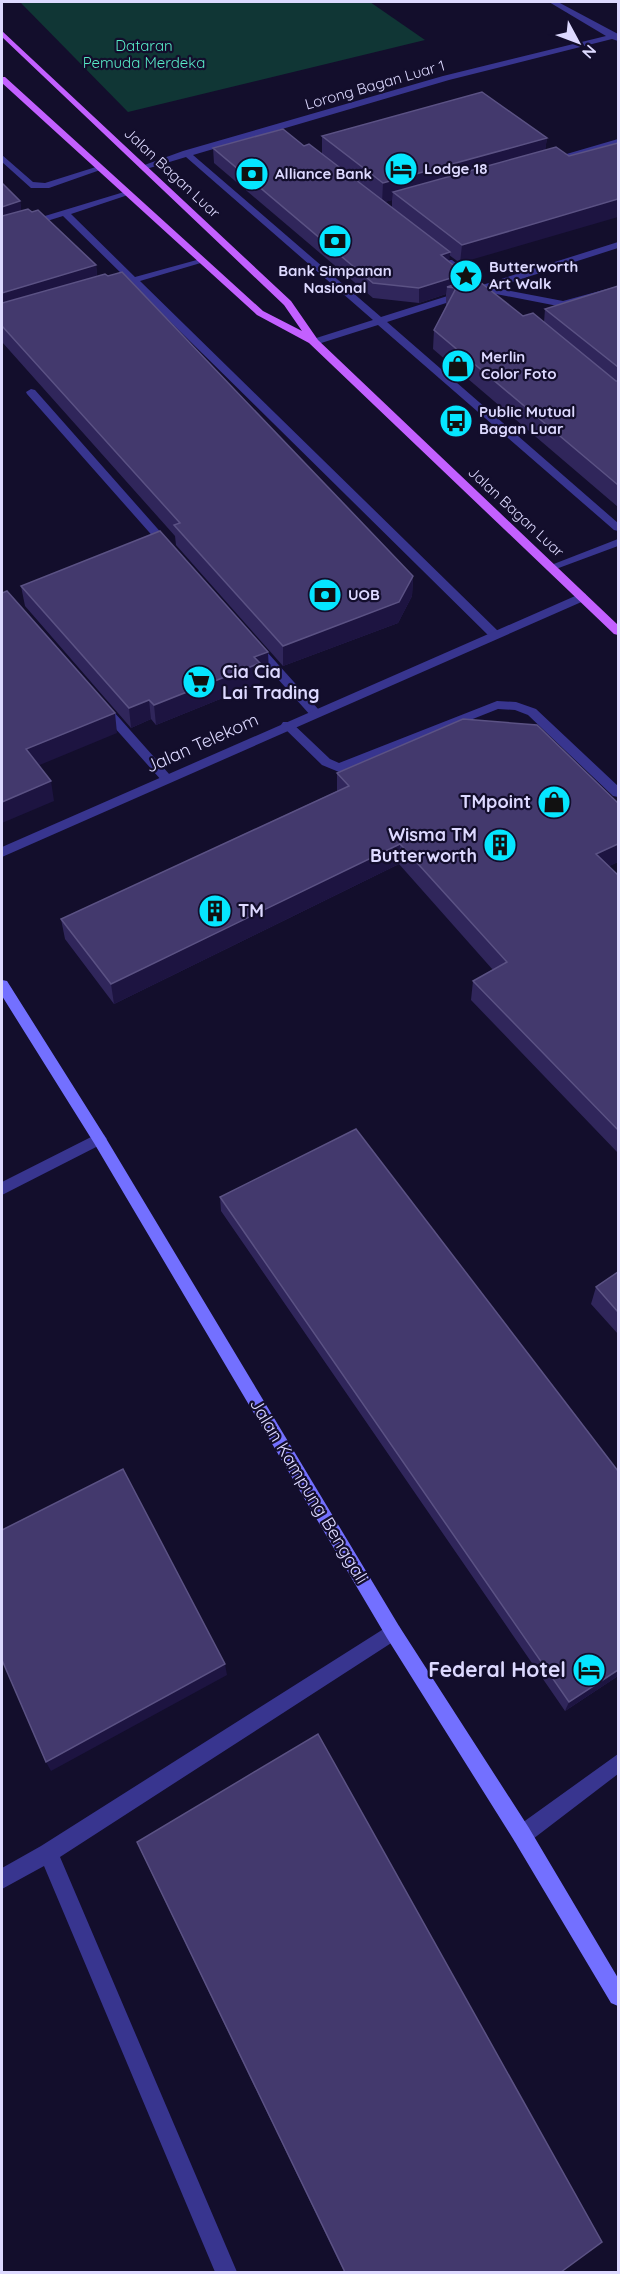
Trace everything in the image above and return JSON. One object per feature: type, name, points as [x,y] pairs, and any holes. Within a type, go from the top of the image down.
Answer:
[{"type":"main road","name":"Jalan Bagan Luar","points":[[2,33],[288,303],[314,342],[618,631]]},
{"type":"main road","name":"Jalan Bagan Luar","points":[[2,79],[260,313],[314,342]]},
{"type":"street","points":[[554,2],[617,37]]},
{"type":"street","name":"Lorong Bagan Luar 1","points":[[143,167],[446,78],[617,37]]},
{"type":"street","points":[[277,127],[286,134]]},
{"type":"street","points":[[536,163],[618,142]]},
{"type":"street","points":[[186,153],[618,528]]},
{"type":"street","points":[[2,158],[31,185],[46,186],[99,169]]},
{"type":"street","points":[[2,232],[127,194]]},
{"type":"street","points":[[65,213],[495,635]]},
{"type":"street","points":[[314,342],[618,245]]},
{"type":"street","points":[[440,255],[504,304]]},
{"type":"street","points":[[111,287],[201,260]]},
{"type":"street","points":[[482,288],[563,304],[618,289]]},
{"type":"street","points":[[31,392],[173,552]]},
{"type":"street","points":[[552,567],[618,542]]},
{"type":"street","name":"Jalan Telekom","points":[[2,852],[582,597]]},
{"type":"street","points":[[244,633],[315,713]]},
{"type":"street","points":[[96,698],[166,778]]},
{"type":"street","points":[[287,725],[326,762],[339,768],[497,705],[516,706],[532,712],[618,793]]},
{"type":"street","name":"Jalan Kampung Benggali","points":[[2,985],[99,1139],[393,1632],[522,1835],[618,1996]]},
{"type":"street","points":[[2,1189],[99,1139]]},
{"type":"street","points":[[2,1880],[48,1853],[393,1632]]},
{"type":"street","points":[[522,1835],[618,1763]]},
{"type":"street","points":[[48,1853],[226,2272]]},
{"type":"green space","name":"Dataran Pemuda Merdeka","points":[[20,2],[370,2],[425,40],[128,112]]},
{"type":"building","points":[[482,92],[547,138],[383,183],[322,136]]},
{"type":"building","points":[[283,129],[304,146],[309,144],[450,252],[441,255],[464,274],[419,288],[373,283],[213,148]]},
{"type":"building","points":[[618,143],[618,199],[462,245],[393,192],[556,147],[569,156]]},
{"type":"building","points":[[2,183],[20,201],[2,207]]},
{"type":"building","points":[[28,209],[32,212],[38,210],[96,265],[2,293],[2,216]]},
{"type":"building","points":[[122,272],[413,576],[399,602],[283,646],[174,525],[180,523],[2,326],[2,303],[105,274],[108,276]]},
{"type":"building","points":[[475,278],[523,316],[533,313],[618,381],[618,485],[434,330],[456,288],[447,287]]},
{"type":"building","points":[[618,286],[618,367],[545,309]]},
{"type":"building","points":[[160,531],[268,652],[254,657],[260,663],[154,705],[149,700],[129,708],[21,586]]},
{"type":"building","points":[[7,591],[115,713],[26,749],[51,781],[2,802],[2,593]]},
{"type":"building","points":[[463,719],[537,725],[618,803],[618,844],[596,854],[618,875],[618,1130],[473,981],[507,962],[400,844],[111,984],[61,919],[349,786],[337,773]]},
{"type":"building","points":[[356,1129],[618,1471],[618,1670],[569,1702],[220,1197]]},
{"type":"building","points":[[618,1272],[618,1312],[596,1287]]},
{"type":"building","points":[[123,1469],[225,1664],[46,1762],[2,1660],[2,1530]]},
{"type":"building","points":[[318,1734],[602,2242],[561,2272],[345,2272],[137,1842]]},
{"type":"place","name":"Lodge 18","points":[[401,169]]},
{"type":"place","name":"Alliance Bank","points":[[252,174]]},
{"type":"place","name":"Bank Simpanan Nasional","points":[[335,241]]},
{"type":"place","name":"Butterworth Art Walk","points":[[466,276]]},
{"type":"place","name":"Merlin Color Foto","points":[[458,366]]},
{"type":"place","name":"Public Mutual Bagan Luar","points":[[456,421]]},
{"type":"place","name":"UOB","points":[[325,595]]},
{"type":"place","name":"Cia Cia Lai Trading","points":[[199,682]]},
{"type":"place","name":"TMpoint","points":[[554,802]]},
{"type":"place","name":"Wisma TM Butterworth","points":[[500,845]]},
{"type":"place","name":"TM","points":[[215,911]]},
{"type":"place","name":"Federal Hotel","points":[[589,1670]]}]
